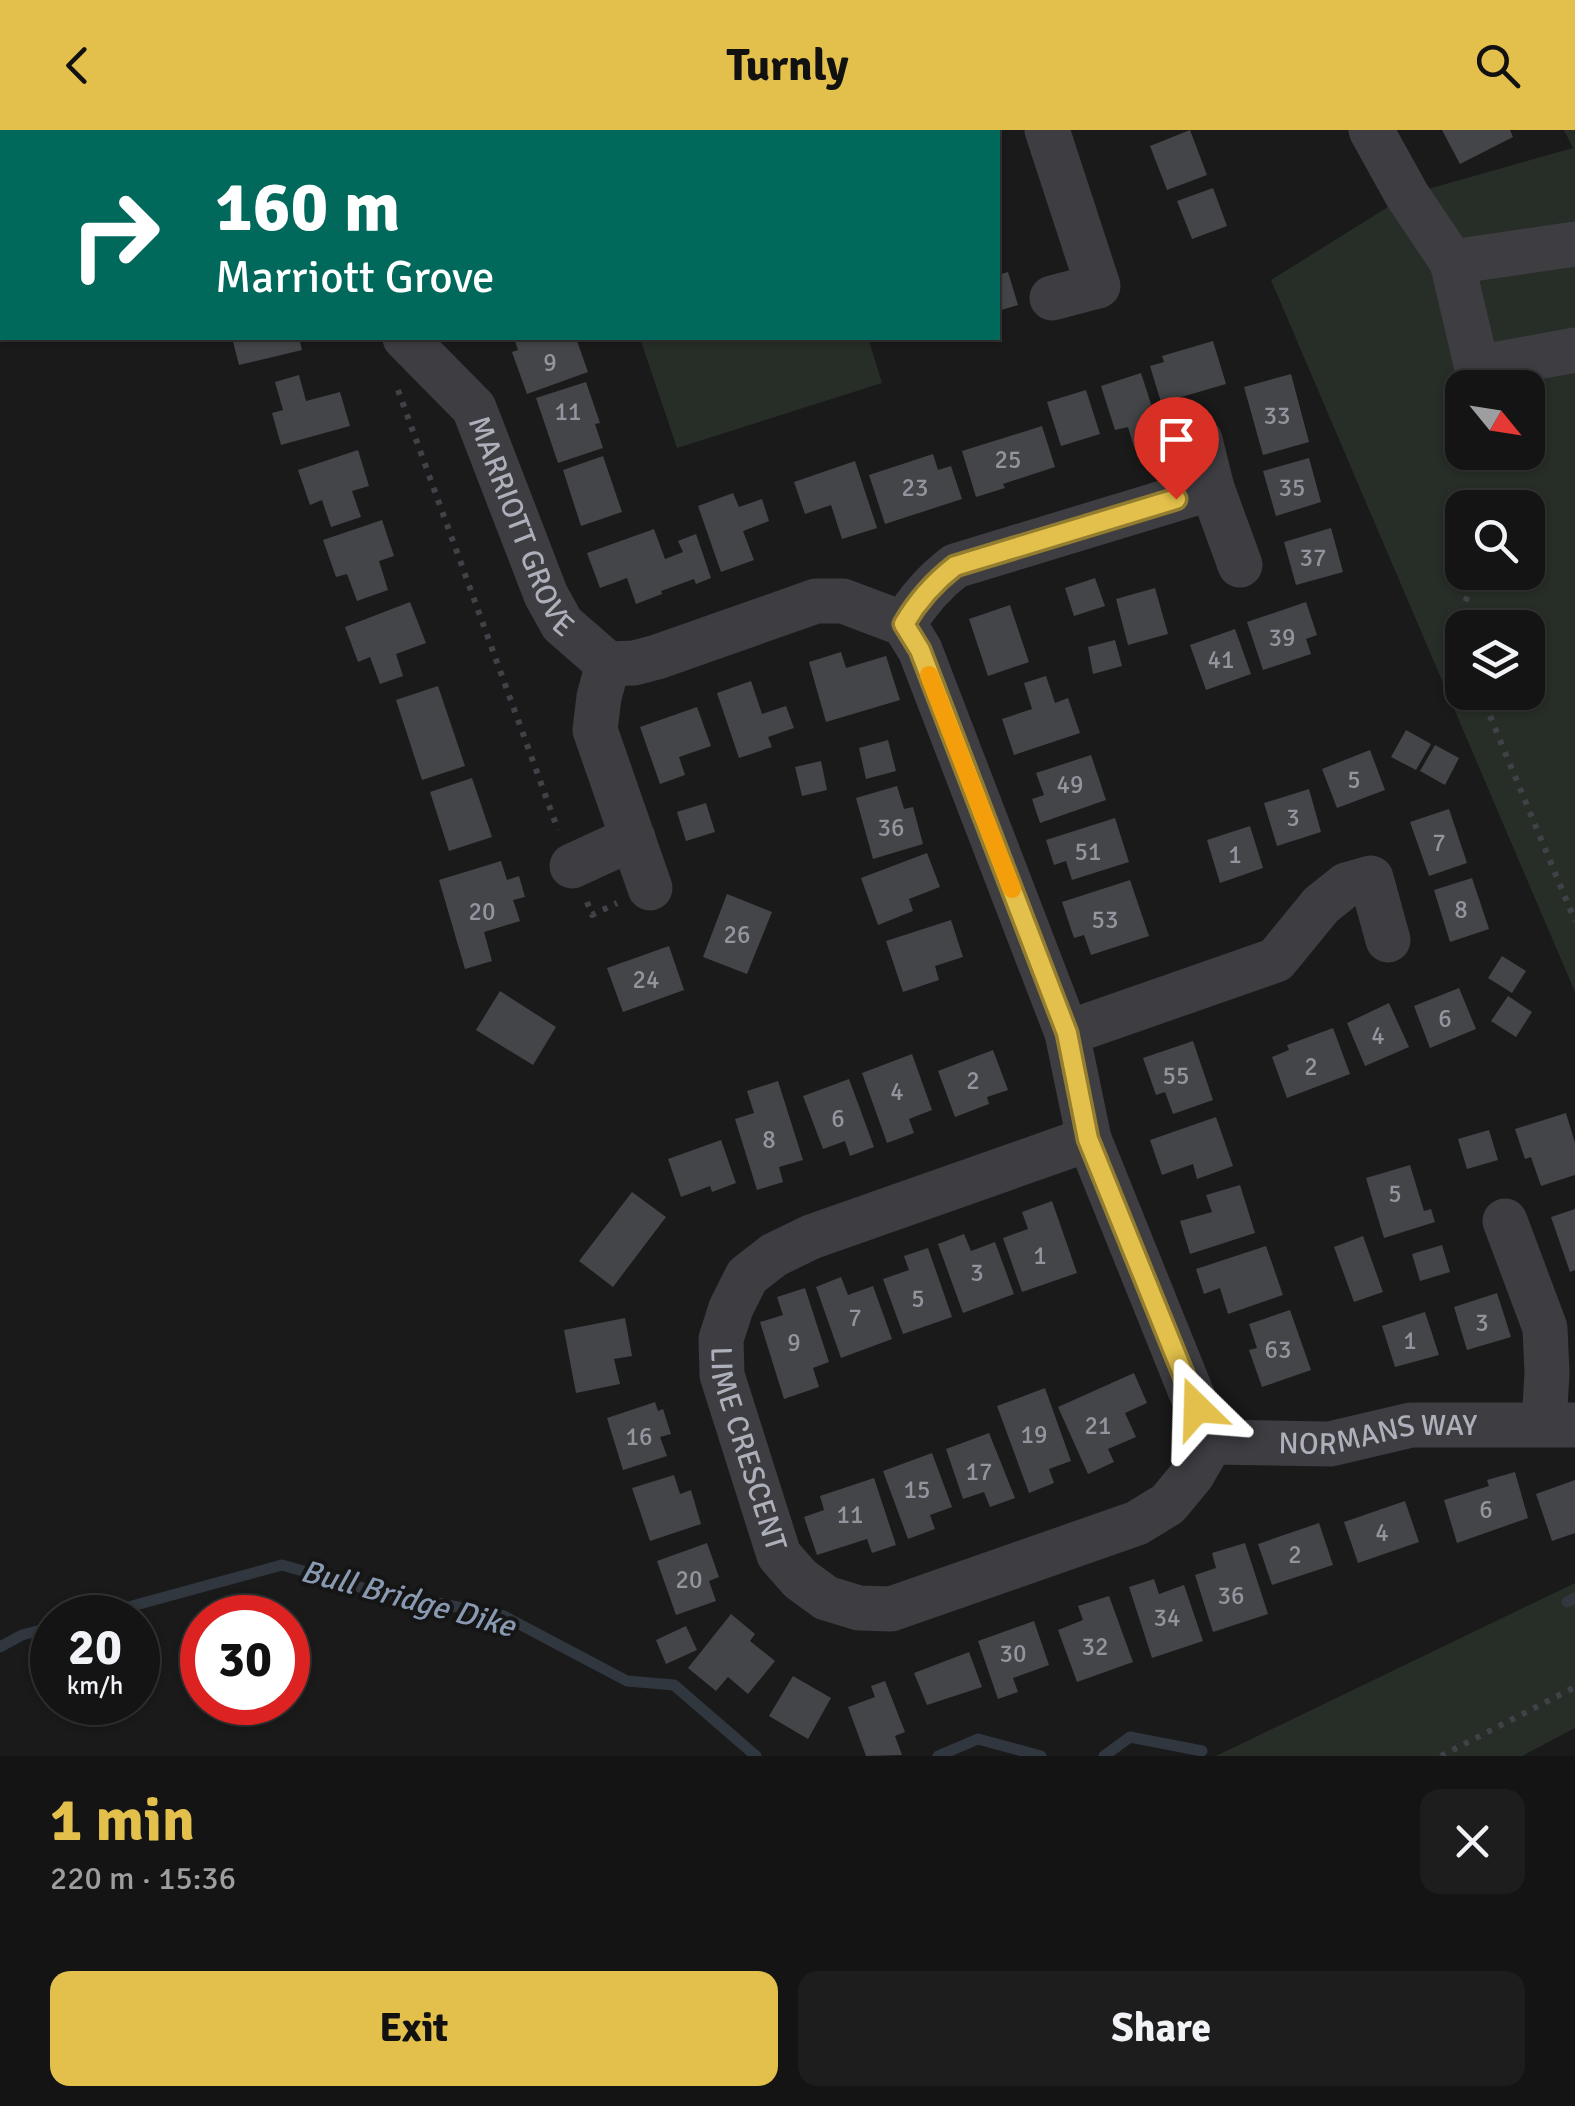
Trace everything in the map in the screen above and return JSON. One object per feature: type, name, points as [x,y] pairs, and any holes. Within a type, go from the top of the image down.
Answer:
[{"type":"street","points":[[1047,130],[1098,286],[1052,298]]},
{"type":"street","points":[[1372,130],[1407,195],[1452,262],[1476,368],[1575,350]]},
{"type":"street","points":[[1452,262],[1575,244]]},
{"type":"street","name":"MARRIOTT GROVE","points":[[399,356],[474,408],[546,595],[562,624],[608,664],[657,657],[816,601],[843,602],[904,624]]},
{"type":"street","points":[[1200,440],[1212,488],[1240,565]]},
{"type":"street","points":[[1211,1442],[1088,1139],[1067,1033],[920,650],[904,624],[918,601],[955,566],[1212,488]]},
{"type":"street","name":"MARRIOTT GROVE","points":[[608,664],[596,730],[650,888]]},
{"type":"street","points":[[572,866],[633,838]]},
{"type":"street","points":[[1067,1033],[1276,960],[1321,905],[1346,885],[1358,881],[1371,878],[1388,940]]},
{"type":"street","name":"LIME CRESCENT","points":[[1088,1139],[811,1237],[774,1255],[747,1276],[721,1340],[722,1375],[779,1556],[800,1579],[826,1598],[858,1608],[890,1609],[1137,1524],[1168,1504],[1211,1442]]},
{"type":"street","name":"NORMANS WAY","points":[[1211,1442],[1330,1444],[1411,1425],[1560,1425],[1547,1373],[1545,1328],[1504,1221]]},
{"type":"path","points":[[399,356],[592,916],[650,888]]},
{"type":"path","points":[[1487,710],[1575,921]]},
{"type":"path","points":[[1441,1756],[1575,1687]]},
{"type":"shaded area","points":[[1564,130],[1575,130],[1575,992],[1455,710],[1545,710],[1545,610],[1445,610],[1445,688],[1271,280],[1407,195],[1573,148]]},
{"type":"shaded area","points":[[641,340],[869,340],[882,383],[677,448]]},
{"type":"shaded area","points":[[1575,1583],[1575,1728],[1522,1756],[1216,1756]]},
{"type":"building","points":[[1190,130],[1207,175],[1167,190],[1150,146]]},
{"type":"building","points":[[1442,130],[1510,130],[1513,137],[1460,164]]},
{"type":"building","points":[[1213,188],[1227,226],[1192,239],[1177,201]]},
{"type":"building","points":[[1008,272],[1018,305],[1000,310],[1000,274]]},
{"type":"building","points":[[233,340],[300,340],[302,350],[239,365]]},
{"type":"building","points":[[515,340],[577,340],[588,372],[527,394],[512,352],[518,350]]},
{"type":"building","points":[[1213,341],[1226,384],[1178,398],[1181,407],[1164,412],[1150,366],[1164,362],[1162,356]]},
{"type":"building","points":[[1141,373],[1162,438],[1134,447],[1128,427],[1115,430],[1101,386]]},
{"type":"building","points":[[1291,374],[1309,442],[1263,455],[1244,387]]},
{"type":"building","points":[[299,375],[306,401],[340,392],[350,426],[281,445],[272,413],[283,410],[275,382]]},
{"type":"building","points":[[586,382],[600,423],[595,424],[603,448],[558,463],[536,398]]},
{"type":"building","points":[[1086,390],[1100,434],[1061,446],[1047,402]]},
{"type":"building","points":[[1042,426],[1055,467],[976,497],[962,451]]},
{"type":"building","points":[[358,450],[369,486],[352,491],[361,517],[331,527],[322,500],[310,505],[298,470]]},
{"type":"building","points":[[933,454],[938,470],[951,466],[962,499],[885,524],[869,475]]},
{"type":"building","points":[[603,456],[622,512],[581,526],[563,470]]},
{"type":"building","points":[[1309,458],[1321,502],[1276,516],[1263,471]]},
{"type":"building","points":[[855,461],[877,528],[842,539],[831,505],[805,514],[794,482]]},
{"type":"building","points":[[733,493],[739,507],[762,499],[769,521],[743,531],[754,560],[721,572],[698,506]]},
{"type":"building","points":[[382,520],[394,556],[379,561],[388,590],[357,601],[347,574],[336,577],[323,540]]},
{"type":"building","points":[[1331,528],[1343,572],[1296,585],[1284,542]]},
{"type":"building","points":[[654,529],[665,559],[683,552],[678,541],[696,534],[711,578],[696,584],[694,579],[636,604],[627,578],[600,588],[587,553]]},
{"type":"building","points":[[1095,578],[1105,606],[1074,616],[1065,588]]},
{"type":"building","points":[[1155,588],[1168,634],[1128,645],[1116,599]]},
{"type":"building","points":[[410,602],[426,643],[396,654],[403,676],[380,684],[370,657],[358,662],[345,627]]},
{"type":"building","points":[[1306,602],[1317,635],[1306,639],[1311,654],[1263,670],[1247,622]]},
{"type":"building","points":[[1010,605],[1029,662],[988,676],[969,619]]},
{"type":"building","points":[[1235,629],[1251,674],[1206,690],[1190,645]]},
{"type":"building","points":[[1115,640],[1122,666],[1093,674],[1088,647]]},
{"type":"building","points":[[841,652],[846,668],[886,656],[900,700],[826,722],[809,662]]},
{"type":"building","points":[[1046,676],[1055,703],[1068,698],[1080,733],[1014,755],[1002,719],[1032,709],[1024,683]]},
{"type":"building","points":[[751,681],[762,714],[786,706],[794,728],[768,737],[772,747],[739,758],[717,693]]},
{"type":"building","points":[[438,686],[465,766],[422,780],[396,700]]},
{"type":"building","points":[[697,707],[711,746],[679,757],[685,775],[660,784],[640,727]]},
{"type":"building","points":[[1406,730],[1431,744],[1416,770],[1391,757]]},
{"type":"building","points":[[888,740],[896,771],[866,779],[859,748]]},
{"type":"building","points":[[1435,745],[1459,758],[1445,785],[1420,771]]},
{"type":"building","points":[[1370,750],[1385,790],[1337,808],[1322,769]]},
{"type":"building","points":[[1091,755],[1106,800],[1040,823],[1032,799],[1044,795],[1036,773]]},
{"type":"building","points":[[821,761],[827,790],[802,796],[795,767]]},
{"type":"building","points":[[472,778],[492,837],[449,851],[430,792]]},
{"type":"building","points":[[897,786],[904,809],[913,807],[923,844],[873,859],[856,798]]},
{"type":"building","points":[[1309,789],[1321,832],[1277,846],[1264,803]]},
{"type":"building","points":[[706,803],[715,832],[686,841],[677,812]]},
{"type":"building","points":[[1449,809],[1467,863],[1429,876],[1410,822]]},
{"type":"building","points":[[1115,818],[1129,862],[1072,880],[1066,861],[1054,865],[1046,840]]},
{"type":"building","points":[[1250,826],[1263,868],[1220,883],[1207,840]]},
{"type":"building","points":[[927,853],[940,887],[909,899],[913,911],[878,925],[861,878]]},
{"type":"building","points":[[501,861],[507,880],[519,876],[525,897],[513,900],[520,921],[484,932],[492,961],[465,969],[439,880]]},
{"type":"building","points":[[1472,878],[1489,929],[1450,942],[1434,890]]},
{"type":"building","points":[[1130,880],[1149,936],[1091,955],[1084,935],[1074,938],[1062,902]]},
{"type":"building","points":[[727,894],[772,912],[747,974],[703,957]]},
{"type":"building","points":[[951,920],[963,957],[935,966],[939,980],[903,992],[886,941]]},
{"type":"building","points":[[669,946],[684,990],[623,1012],[607,968]]},
{"type":"building","points":[[1502,956],[1526,971],[1512,993],[1488,978]]},
{"type":"building","points":[[1459,988],[1476,1029],[1430,1048],[1414,1006]]},
{"type":"building","points":[[500,991],[556,1027],[533,1065],[476,1030]]},
{"type":"building","points":[[1508,996],[1532,1012],[1516,1037],[1491,1021]]},
{"type":"building","points":[[1389,1003],[1409,1047],[1365,1066],[1347,1023]]},
{"type":"building","points":[[1333,1028],[1350,1074],[1287,1098],[1272,1057],[1289,1050],[1287,1045]]},
{"type":"building","points":[[1193,1041],[1213,1100],[1173,1114],[1165,1092],[1156,1095],[1143,1058]]},
{"type":"building","points":[[993,1050],[1008,1090],[987,1097],[989,1104],[955,1117],[938,1071]]},
{"type":"building","points":[[912,1054],[932,1110],[909,1119],[914,1133],[887,1143],[862,1073]]},
{"type":"building","points":[[849,1079],[874,1147],[850,1156],[845,1141],[823,1149],[803,1096]]},
{"type":"building","points":[[778,1081],[803,1160],[779,1167],[783,1182],[757,1190],[735,1119],[754,1113],[747,1091]]},
{"type":"building","points":[[1566,1113],[1575,1143],[1575,1175],[1541,1186],[1531,1157],[1525,1159],[1515,1129]]},
{"type":"building","points":[[1216,1117],[1233,1166],[1197,1179],[1193,1164],[1162,1175],[1150,1140]]},
{"type":"building","points":[[1489,1130],[1498,1160],[1467,1169],[1458,1139]]},
{"type":"building","points":[[721,1140],[736,1183],[712,1192],[710,1186],[681,1197],[668,1159]]},
{"type":"building","points":[[1410,1165],[1424,1211],[1431,1209],[1435,1222],[1384,1238],[1366,1178]]},
{"type":"building","points":[[1240,1185],[1255,1233],[1190,1254],[1180,1221],[1212,1212],[1206,1195]]},
{"type":"building","points":[[632,1192],[666,1217],[613,1287],[579,1261]]},
{"type":"building","points":[[1052,1201],[1077,1273],[1022,1292],[1003,1238],[1028,1229],[1022,1212]]},
{"type":"building","points":[[1575,1209],[1575,1270],[1570,1272],[1551,1217]]},
{"type":"building","points":[[964,1234],[971,1251],[995,1242],[1014,1294],[963,1313],[938,1244]]},
{"type":"building","points":[[1363,1236],[1383,1292],[1354,1302],[1334,1247]]},
{"type":"building","points":[[1442,1245],[1450,1272],[1420,1281],[1412,1254]]},
{"type":"building","points":[[1266,1246],[1283,1295],[1228,1314],[1220,1288],[1204,1294],[1196,1269]]},
{"type":"building","points":[[928,1248],[952,1317],[903,1334],[883,1279],[909,1270],[904,1256]]},
{"type":"building","points":[[841,1277],[848,1295],[873,1286],[892,1339],[841,1358],[816,1287]]},
{"type":"building","points":[[805,1288],[829,1362],[813,1368],[819,1387],[784,1399],[760,1322],[783,1315],[777,1297]]},
{"type":"building","points":[[1497,1293],[1511,1337],[1467,1350],[1454,1307]]},
{"type":"building","points":[[1290,1310],[1311,1370],[1262,1387],[1249,1350],[1257,1348],[1249,1324]]},
{"type":"building","points":[[1425,1312],[1439,1355],[1395,1367],[1382,1326]]},
{"type":"building","points":[[625,1318],[632,1356],[614,1359],[620,1384],[576,1393],[564,1330]]},
{"type":"building","points":[[1134,1373],[1147,1403],[1125,1413],[1136,1437],[1108,1449],[1114,1462],[1088,1474],[1058,1407]]},
{"type":"building","points":[[1045,1388],[1071,1461],[1049,1469],[1054,1483],[1029,1493],[997,1406]]},
{"type":"building","points":[[655,1402],[658,1411],[663,1409],[671,1434],[660,1437],[667,1456],[623,1470],[607,1418]]},
{"type":"building","points":[[989,1433],[1015,1498],[990,1507],[984,1492],[963,1499],[946,1449]]},
{"type":"building","points":[[932,1453],[952,1507],[930,1515],[935,1529],[908,1539],[883,1471]]},
{"type":"building","points":[[1515,1472],[1528,1518],[1457,1543],[1444,1500],[1489,1486],[1487,1480]]},
{"type":"building","points":[[674,1475],[680,1494],[691,1490],[701,1524],[650,1541],[632,1488]]},
{"type":"building","points":[[874,1478],[896,1545],[872,1553],[867,1539],[817,1555],[804,1517],[824,1510],[820,1496]]},
{"type":"building","points":[[1575,1480],[1575,1533],[1552,1541],[1536,1494]]},
{"type":"building","points":[[1405,1501],[1419,1542],[1358,1563],[1344,1522]]},
{"type":"building","points":[[1319,1523],[1333,1565],[1272,1585],[1258,1544]]},
{"type":"building","points":[[707,1543],[719,1577],[709,1581],[716,1601],[676,1615],[657,1561]]},
{"type":"building","points":[[1245,1543],[1268,1614],[1213,1632],[1195,1575],[1216,1568],[1212,1553]]},
{"type":"building","points":[[1154,1579],[1159,1594],[1184,1585],[1203,1641],[1152,1658],[1129,1587]]},
{"type":"building","points":[[1109,1596],[1133,1662],[1077,1682],[1058,1630],[1083,1620],[1078,1606]]},
{"type":"building","points":[[731,1614],[755,1634],[750,1641],[775,1661],[748,1694],[728,1677],[716,1691],[688,1668]]},
{"type":"building","points":[[1034,1621],[1049,1665],[1013,1678],[1018,1692],[998,1699],[978,1641]]},
{"type":"building","points":[[686,1626],[697,1650],[666,1664],[656,1640]]},
{"type":"building","points":[[969,1652],[982,1687],[927,1705],[914,1673]]},
{"type":"building","points":[[793,1676],[831,1698],[808,1739],[769,1716]]},
{"type":"building","points":[[885,1681],[905,1732],[895,1736],[902,1755],[866,1756],[848,1707],[875,1697],[871,1686]]},
{"type":"waterway","name":"Bull Bridge Dike","points":[[160,1598],[282,1565],[370,1590],[504,1616],[627,1681],[674,1685],[756,1756]]},
{"type":"waterway","points":[[1567,1602],[1575,1598]]},
{"type":"waterway","name":"Bull Bridge Dike","points":[[0,1647],[30,1633]]},
{"type":"waterway","name":"Bull Bridge Dike","points":[[1104,1756],[1130,1737],[1202,1751]]},
{"type":"waterway","name":"Bull Bridge Dike","points":[[938,1756],[978,1739],[1041,1756]]},
{"type":"slow traffic","points":[[929,675],[1012,889]]},
{"type":"route","points":[[1176,499],[955,566],[918,601],[904,624],[920,650],[1067,1033],[1088,1139],[1197,1408]]}]
